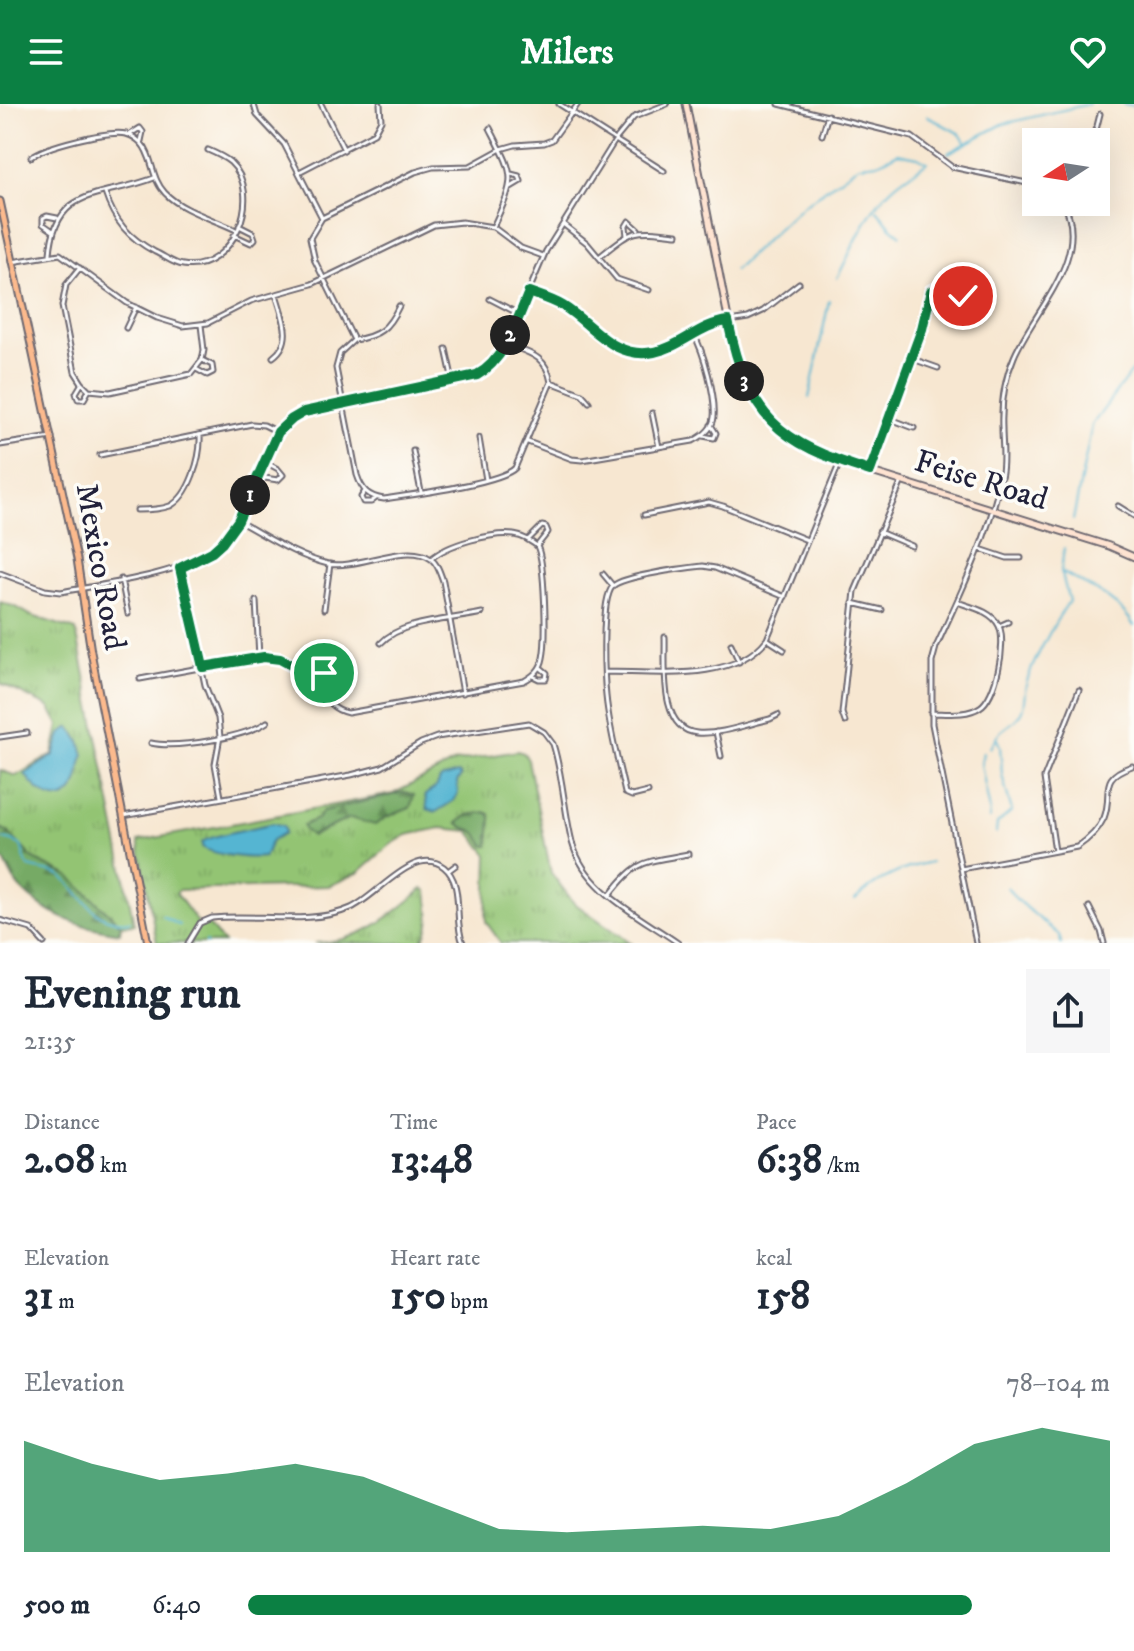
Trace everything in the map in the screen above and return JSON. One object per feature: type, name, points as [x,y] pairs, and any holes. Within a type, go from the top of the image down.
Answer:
[{"type":"main road","name":"Feise Road","points":[[686,104],[739,368],[760,409],[779,429],[798,444],[840,462],[1109,546],[1134,557]]},
{"type":"main road","name":"Mexico Road","points":[[0,201],[52,437],[148,943]]},
{"type":"street","points":[[321,104],[344,150]]},
{"type":"street","points":[[299,172],[374,133],[380,122],[380,104]]},
{"type":"street","points":[[559,104],[664,171]]},
{"type":"street","points":[[354,340],[309,244],[311,233],[322,218],[415,172],[433,167],[470,166],[501,149],[552,140],[578,104]]},
{"type":"street","points":[[0,573],[45,590],[61,592],[180,568],[217,548],[238,521],[278,432],[304,412],[453,381],[488,369],[506,344],[543,256],[616,139],[634,117],[654,106],[667,104]]},
{"type":"street","points":[[779,104],[912,137],[952,167],[1022,182]]},
{"type":"street","points":[[254,105],[257,115],[284,144],[322,218]]},
{"type":"street","points":[[1096,128],[1100,114]]},
{"type":"street","points":[[822,135],[828,115]]},
{"type":"street","points":[[380,122],[388,124]]},
{"type":"street","points":[[129,135],[140,128],[143,136],[140,142]]},
{"type":"street","points":[[490,128],[511,174],[511,187],[493,227]]},
{"type":"street","points":[[31,157],[49,147],[112,134],[129,135],[140,142],[146,151],[154,178],[163,192],[174,201],[253,233],[255,239],[251,243],[234,235]]},
{"type":"street","points":[[105,193],[119,224],[131,237],[181,265],[203,264],[215,259],[234,235],[246,201],[239,176],[230,162],[208,150]]},
{"type":"street","points":[[511,174],[519,176],[521,181],[511,187]]},
{"type":"street","points":[[50,254],[57,218],[75,202],[154,178]]},
{"type":"street","points":[[976,943],[931,713],[932,662],[980,549],[1002,473],[1002,406],[1006,377],[1014,355],[1062,276],[1070,236],[1069,216]]},
{"type":"street","points":[[53,231],[43,224],[43,218],[57,218]]},
{"type":"street","points":[[627,236],[629,221],[638,230]]},
{"type":"street","points":[[12,262],[50,254],[66,256],[113,294],[136,307],[176,325],[201,325],[251,301],[324,278],[434,225],[462,222],[493,227],[521,248],[543,256]]},
{"type":"street","points":[[563,224],[580,237],[617,279],[649,290]]},
{"type":"street","points":[[599,257],[638,230],[677,234]]},
{"type":"street","points":[[80,268],[66,285],[62,306],[75,372],[89,390],[110,392],[185,377],[202,360],[201,325]]},
{"type":"street","points":[[529,292],[562,306],[604,340],[629,351],[653,352],[671,347],[717,323],[748,318],[763,311],[799,283]]},
{"type":"street","points":[[870,471],[925,318],[928,300],[931,291],[937,289],[963,296],[966,303],[959,306],[928,300]]},
{"type":"street","points":[[273,357],[283,347],[286,333],[276,294]]},
{"type":"street","points":[[490,299],[519,314]]},
{"type":"street","points":[[376,498],[365,491],[357,475],[336,368],[338,359],[354,340],[384,331],[399,306]]},
{"type":"street","points":[[126,328],[136,307]]},
{"type":"street","points":[[528,442],[582,460],[693,441],[703,436],[714,418],[713,406],[701,347],[693,334]]},
{"type":"street","points":[[365,491],[361,497],[363,502],[371,502],[376,498],[486,480],[512,472],[528,442],[551,382],[549,369],[543,361],[506,344]]},
{"type":"street","points":[[446,349],[453,381]]},
{"type":"street","points":[[910,358],[938,368]]},
{"type":"street","points":[[196,369],[207,375],[213,372],[212,365],[202,360]]},
{"type":"street","points":[[551,382],[582,394],[589,402]]},
{"type":"street","points":[[82,383],[76,393],[78,399],[84,399],[89,390]]},
{"type":"street","points":[[652,413],[659,447]]},
{"type":"street","points":[[888,418],[914,428]]},
{"type":"street","points":[[100,455],[252,424],[264,425],[278,432]]},
{"type":"street","points":[[703,436],[714,438],[716,433],[711,425]]},
{"type":"street","points":[[137,510],[171,505],[182,494],[197,462],[201,449],[200,436]]},
{"type":"street","points":[[0,445],[52,437]]},
{"type":"street","points":[[479,438],[486,480]]},
{"type":"street","points":[[413,451],[421,492]]},
{"type":"street","points":[[258,477],[278,480],[283,475],[265,462]]},
{"type":"street","points":[[605,672],[705,671],[739,662],[756,652],[767,639],[840,462]]},
{"type":"street","points":[[845,722],[842,713],[857,586],[902,481]]},
{"type":"street","points":[[644,515],[709,502],[807,540]]},
{"type":"street","points":[[1118,506],[1134,516]]},
{"type":"street","points":[[238,521],[330,564],[348,565],[410,553],[431,559],[443,581],[463,693]]},
{"type":"street","points":[[528,540],[542,526],[546,527],[548,532],[537,546]]},
{"type":"street","points":[[879,532],[912,546]]},
{"type":"street","points":[[140,679],[259,657],[280,659],[308,674],[331,706],[348,713],[524,681],[533,676],[544,656],[543,567],[537,546],[517,535],[505,535],[449,546],[431,559]]},
{"type":"street","points":[[980,549],[1007,558],[1021,558]]},
{"type":"street","points":[[324,609],[330,564]]},
{"type":"street","points":[[648,792],[632,796],[625,793],[606,696],[604,609],[613,586],[625,580],[703,566],[785,597]]},
{"type":"street","points":[[180,568],[205,685],[218,718],[220,737],[215,759],[221,797]]},
{"type":"street","points":[[603,574],[613,586]]},
{"type":"street","points":[[121,579],[128,614]]},
{"type":"street","points":[[256,601],[259,657]]},
{"type":"street","points":[[931,713],[968,712],[982,706],[990,698],[1001,646],[999,626],[985,612],[957,602]]},
{"type":"street","points":[[853,603],[882,610]]},
{"type":"street","points":[[381,643],[390,633],[403,628],[482,613]]},
{"type":"street","points":[[999,626],[1008,622]]},
{"type":"street","points":[[665,637],[667,699],[675,721],[691,732],[715,731],[778,715]]},
{"type":"street","points":[[767,639],[784,650]]},
{"type":"street","points":[[731,644],[739,662]]},
{"type":"street","points":[[533,676],[546,679],[547,673],[540,667]]},
{"type":"street","points":[[308,674],[324,673],[326,678],[319,690]]},
{"type":"street","points":[[1055,852],[1044,778],[1079,690]]},
{"type":"street","points":[[151,743],[165,746],[220,737],[256,729],[267,722]]},
{"type":"street","points":[[123,816],[351,775],[382,767],[429,739],[529,723],[544,732],[553,744],[572,843],[580,864],[591,880],[678,943]]},
{"type":"street","points":[[715,731],[721,756]]},
{"type":"street","points":[[0,737],[27,733]]},
{"type":"street","points":[[961,869],[1077,847],[1096,832],[1104,817],[1110,779],[1117,771],[1132,766]]},
{"type":"street","points":[[1096,832],[1103,838]]},
{"type":"street","points":[[610,895],[627,872],[637,865],[688,854]]},
{"type":"street","points":[[188,943],[200,923],[212,918],[333,914],[366,901],[410,865],[420,861],[432,861],[448,871],[454,886],[463,943]]},
{"type":"street","points":[[448,871],[456,865]]},
{"type":"street","points":[[1089,907],[1104,943]]},
{"type":"street","points":[[0,920],[31,929],[44,943]]},
{"type":"green space","points":[[0,602],[76,630],[134,924],[121,925],[69,876],[33,859],[7,831],[0,828],[0,770],[16,776],[53,754],[59,725],[49,707],[0,683]]},
{"type":"green space","points":[[517,751],[524,753],[528,760],[551,873],[574,903],[631,943],[501,943],[486,922],[488,855],[469,831],[441,828],[407,835],[390,845],[358,873],[329,886],[179,890],[176,893],[201,927],[207,923],[224,943],[157,943],[138,841],[393,794],[455,762]]},
{"type":"green space","points":[[405,792],[414,795],[410,808],[375,825],[350,818],[312,836],[304,830],[303,825],[317,819],[323,811]]},
{"type":"green space","points":[[485,812],[491,818],[489,846],[485,846],[474,831],[457,823],[468,815]]},
{"type":"green space","points":[[0,828],[7,831],[33,859],[69,876],[121,925],[120,933],[92,928],[53,914],[30,898],[17,884],[4,860],[0,859]]},
{"type":"green space","points":[[423,889],[427,891],[430,918],[420,943],[315,943],[331,942],[361,933]]},
{"type":"water","points":[[70,727],[80,741],[84,755],[79,776],[67,796],[52,798],[37,789],[25,774],[54,755],[61,734]]},
{"type":"water","points":[[458,773],[461,776],[457,782],[458,793],[453,801],[436,812],[427,809],[425,795],[435,788],[441,778]]},
{"type":"water","points":[[273,823],[284,826],[285,833],[272,840],[264,857],[232,856],[202,847],[202,842],[215,836]]},
{"type":"waterway","points":[[948,153],[1003,124],[1089,104]]},
{"type":"waterway","points":[[1124,104],[1134,106]]},
{"type":"waterway","points":[[927,116],[960,134],[965,142]]},
{"type":"waterway","points":[[734,270],[800,208],[859,165],[878,163],[898,153],[927,162],[883,197],[837,278]]},
{"type":"waterway","points":[[877,210],[901,235]]},
{"type":"waterway","points":[[809,398],[829,301]]},
{"type":"waterway","points":[[1073,520],[1092,425],[1134,368]]},
{"type":"waterway","points":[[996,833],[997,824],[1012,811],[996,737],[1020,715],[1033,665],[1069,601],[1061,571],[1064,548]]},
{"type":"waterway","points":[[1063,573],[1112,601],[1134,626]]},
{"type":"waterway","points":[[990,748],[996,737]]},
{"type":"waterway","points":[[983,752],[981,764],[989,819]]},
{"type":"waterway","points":[[0,838],[20,845],[29,867],[61,876],[97,913],[117,921],[130,921]]},
{"type":"waterway","points":[[855,900],[890,875],[931,862]]},
{"type":"waterway","points":[[1007,887],[1016,899],[1059,935],[1061,943]]},
{"type":"waterway","points":[[162,916],[179,925]]},
{"type":"route","points":[[324,673],[308,674],[280,659],[264,657],[203,667],[180,568],[212,552],[222,543],[238,521],[278,432],[292,419],[304,412],[477,375],[488,369],[506,344],[529,292],[562,306],[618,348],[640,353],[671,347],[698,330],[728,321],[743,380],[768,418],[798,444],[815,453],[870,471],[878,441],[922,329],[931,291],[937,289],[963,296]]}]
